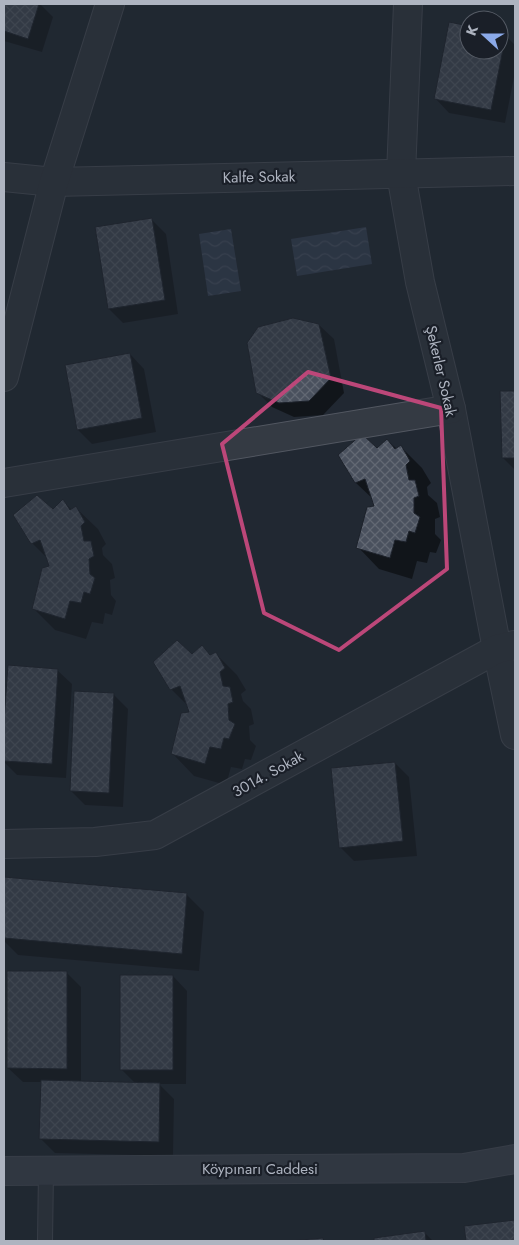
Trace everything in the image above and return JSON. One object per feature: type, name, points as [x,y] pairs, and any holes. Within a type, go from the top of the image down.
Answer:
[{"type":"street","points":[[4,377],[54,182],[110,4]]},
{"type":"street","name":"Şekerler Sokak","points":[[408,4],[401,174],[420,282],[506,647],[515,735]]},
{"type":"street","name":"Kalfe Sokak","points":[[4,177],[54,182],[515,172]]},
{"type":"street","points":[[4,483],[450,409]]},
{"type":"street","name":"3014. Sokak","points":[[4,844],[95,842],[155,835],[506,647]]},
{"type":"street","name":"Köypınarı Caddesi","points":[[4,1171],[464,1168],[515,1159]]},
{"type":"lane","points":[[45,1241],[46,1171]]},
{"type":"highlighted area","points":[[308,372],[441,408],[447,569],[339,650],[264,613],[222,444]]},
{"type":"water","points":[[366,227],[372,264],[297,276],[291,239]]},
{"type":"water","points":[[231,229],[241,291],[208,296],[199,234]]},
{"type":"building","points":[[4,4],[39,4],[28,39],[4,31]]},
{"type":"building","points":[[449,22],[459,24],[459,60],[501,60],[491,110],[434,99]]},
{"type":"building","points":[[152,218],[165,300],[108,309],[95,227]]},
{"type":"building","points":[[293,318],[319,324],[331,378],[309,401],[279,403],[256,393],[247,343],[258,327]]},
{"type":"building","points":[[130,353],[142,418],[77,430],[65,365]]},
{"type":"building","points":[[500,391],[515,391],[515,458],[502,458]]},
{"type":"building","points":[[362,434],[377,448],[387,439],[395,449],[401,445],[410,461],[406,465],[409,480],[415,480],[419,496],[414,498],[414,513],[420,517],[415,533],[409,531],[406,542],[395,540],[390,558],[356,548],[367,507],[374,506],[365,479],[355,483],[338,455]]},
{"type":"building","points":[[37,495],[53,509],[63,499],[70,510],[76,506],[85,522],[81,526],[84,541],[91,541],[94,556],[89,559],[90,574],[95,578],[90,594],[84,592],[81,603],[70,601],[65,619],[32,609],[42,568],[49,566],[40,540],[31,544],[13,515]]},
{"type":"building","points":[[177,640],[192,654],[202,645],[210,655],[216,652],[225,668],[220,672],[223,686],[230,687],[233,702],[228,704],[229,720],[235,724],[229,739],[224,738],[221,749],[210,747],[205,764],[171,754],[181,713],[189,712],[180,686],[170,690],[153,662]]},
{"type":"building","points":[[8,665],[58,669],[52,764],[4,761],[4,721]]},
{"type":"building","points":[[74,691],[114,693],[109,793],[70,791]]},
{"type":"building","points":[[395,762],[403,841],[339,848],[331,768]]},
{"type":"building","points":[[4,877],[187,893],[182,954],[4,938]]},
{"type":"building","points":[[7,971],[67,971],[67,1069],[7,1068]]},
{"type":"building","points":[[120,975],[173,975],[173,1070],[120,1070]]},
{"type":"building","points":[[41,1080],[160,1083],[159,1142],[39,1139]]},
{"type":"building","points":[[515,1220],[515,1241],[466,1241],[464,1226]]},
{"type":"building","points":[[425,1231],[426,1241],[374,1241],[374,1238]]},
{"type":"building","points":[[323,1238],[324,1241],[290,1241]]}]
